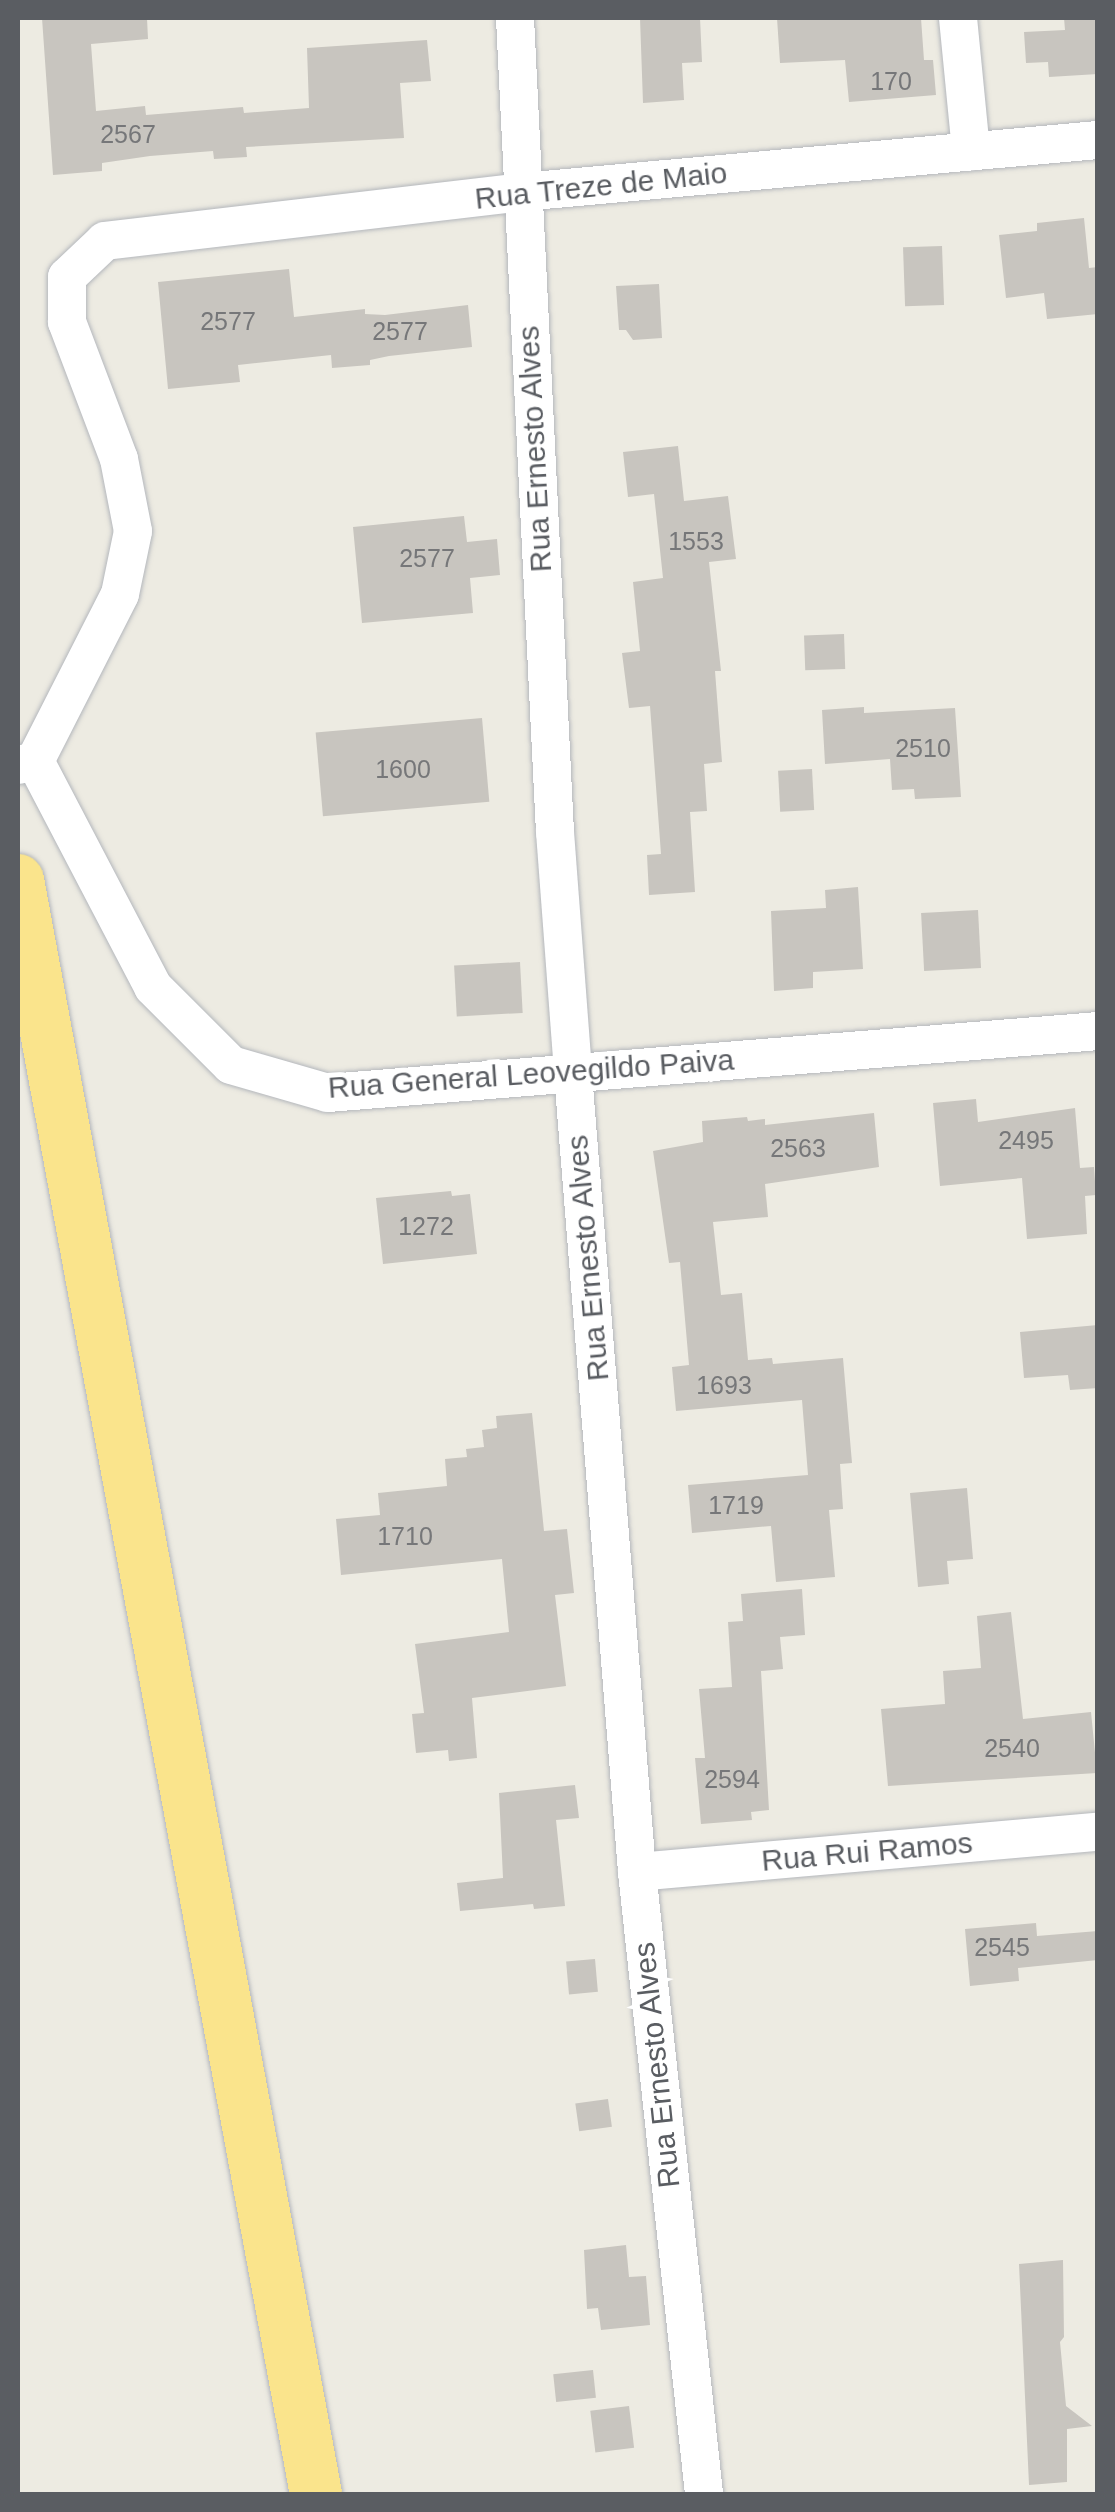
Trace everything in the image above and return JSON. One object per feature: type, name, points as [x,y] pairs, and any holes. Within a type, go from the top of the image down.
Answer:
[{"type":"highway","points":[[18,880],[31,1036],[316,2494]]},
{"type":"street","name":"Rua Ernesto Alves","points":[[516,18],[554,813],[573,1074],[637,1872],[704,2494]]},
{"type":"street","points":[[958,18],[970,151]]},
{"type":"street","name":"Rua Treze de Maio","points":[[26,763],[120,594],[132,531],[119,458],[68,322],[67,277],[105,241],[522,192],[1098,140]]},
{"type":"street","name":"Rua General Leovegildo Paiva","points":[[26,763],[154,987],[231,1065],[328,1093],[1098,1031]]},
{"type":"street","name":"Rua Rui Ramos","points":[[637,1872],[1098,1832]]},
{"type":"building","points":[[42,18],[147,18],[148,39],[91,44],[96,111],[145,106],[146,115],[243,107],[244,113],[309,108],[307,48],[427,40],[431,81],[400,83],[404,138],[246,147],[247,157],[214,159],[213,151],[150,156],[102,163],[102,171],[53,175]]},
{"type":"building","points":[[640,18],[700,18],[702,62],[682,63],[684,100],[643,103]]},
{"type":"building","points":[[777,18],[921,18],[924,60],[933,60],[936,95],[849,102],[845,60],[780,63]]},
{"type":"building","points":[[1064,18],[1098,18],[1098,74],[1049,77],[1048,62],[1026,63],[1024,32],[1065,30]]},
{"type":"building","points":[[1084,218],[1089,268],[1098,267],[1098,314],[1047,319],[1044,293],[1006,298],[999,235],[1037,231],[1037,223]]},
{"type":"building","points":[[942,246],[944,305],[905,306],[903,247]]},
{"type":"building","points":[[289,269],[294,317],[365,309],[365,314],[385,315],[468,305],[472,347],[389,356],[370,360],[370,365],[332,368],[331,355],[238,365],[240,382],[168,389],[158,282]]},
{"type":"building","points":[[659,284],[662,338],[633,340],[626,330],[619,330],[616,286]]},
{"type":"building","points":[[678,446],[684,501],[728,496],[736,559],[709,562],[721,671],[715,671],[722,762],[704,764],[707,811],[690,812],[695,892],[649,895],[647,855],[661,854],[650,706],[629,708],[622,653],[640,651],[633,582],[663,578],[654,494],[628,497],[623,452]]},
{"type":"building","points":[[464,516],[467,542],[497,539],[500,575],[470,578],[473,613],[362,623],[353,527]]},
{"type":"building","points":[[844,634],[845,669],[805,670],[804,635]]},
{"type":"building","points":[[864,707],[864,713],[955,708],[961,797],[915,799],[914,789],[892,790],[890,759],[825,764],[822,710]]},
{"type":"building","points":[[482,718],[489,802],[323,816],[316,733]]},
{"type":"building","points":[[812,769],[814,810],[780,812],[778,771]]},
{"type":"building","points":[[858,887],[863,969],[813,972],[813,988],[774,991],[771,911],[826,908],[825,890]]},
{"type":"building","points":[[978,910],[981,968],[924,971],[921,913]]},
{"type":"building","points":[[520,962],[523,1013],[457,1016],[454,965]]},
{"type":"building","points":[[976,1099],[978,1122],[1075,1108],[1080,1168],[1094,1167],[1096,1195],[1085,1196],[1087,1234],[1027,1239],[1022,1178],[940,1186],[933,1103]]},
{"type":"building","points":[[874,1113],[879,1167],[765,1184],[768,1217],[713,1222],[721,1295],[742,1293],[748,1360],[772,1358],[773,1364],[843,1358],[852,1463],[840,1464],[843,1509],[829,1510],[835,1577],[776,1582],[771,1526],[692,1533],[688,1485],[808,1475],[802,1400],[676,1411],[672,1367],[689,1365],[680,1262],[669,1263],[653,1151],[703,1142],[702,1121],[747,1117],[748,1121],[765,1119],[765,1125]]},
{"type":"building","points":[[451,1191],[452,1196],[470,1194],[477,1254],[383,1264],[376,1198]]},
{"type":"building","points":[[1098,1325],[1098,1388],[1070,1390],[1068,1375],[1024,1378],[1020,1332]]},
{"type":"building","points":[[532,1413],[544,1531],[567,1529],[574,1593],[555,1595],[566,1686],[472,1698],[477,1758],[449,1761],[448,1750],[416,1753],[412,1714],[424,1713],[415,1644],[509,1632],[502,1559],[341,1575],[336,1519],[380,1515],[378,1493],[447,1486],[445,1459],[467,1457],[466,1449],[484,1447],[482,1430],[497,1428],[496,1416]]},
{"type":"building","points":[[967,1488],[973,1559],[947,1561],[949,1584],[918,1587],[910,1493]]},
{"type":"building","points":[[802,1589],[805,1635],[780,1637],[783,1669],[761,1671],[769,1810],[751,1812],[752,1820],[701,1824],[695,1758],[705,1758],[699,1689],[732,1687],[728,1622],[743,1621],[741,1594]]},
{"type":"building","points":[[1011,1612],[1023,1719],[1091,1712],[1097,1773],[888,1786],[881,1709],[945,1704],[943,1671],[981,1668],[977,1616]]},
{"type":"building","points":[[575,1785],[579,1818],[556,1820],[565,1906],[534,1909],[533,1904],[460,1911],[457,1883],[503,1878],[499,1793]]},
{"type":"building","points":[[1036,1923],[1037,1936],[1098,1931],[1098,1960],[1018,1968],[1019,1981],[970,1986],[965,1929]]},
{"type":"building","points":[[595,1959],[598,1992],[569,1994],[566,1962]]},
{"type":"building","points":[[608,2099],[612,2127],[579,2131],[575,2104]]},
{"type":"building","points":[[626,2245],[629,2277],[646,2276],[650,2325],[601,2330],[598,2308],[587,2309],[584,2250]]},
{"type":"building","points":[[1063,2260],[1064,2337],[1060,2342],[1066,2406],[1092,2426],[1067,2429],[1067,2482],[1029,2485],[1019,2264]]},
{"type":"building","points":[[593,2370],[596,2398],[556,2402],[553,2374]]},
{"type":"building","points":[[629,2406],[634,2448],[595,2452],[590,2411]]}]
